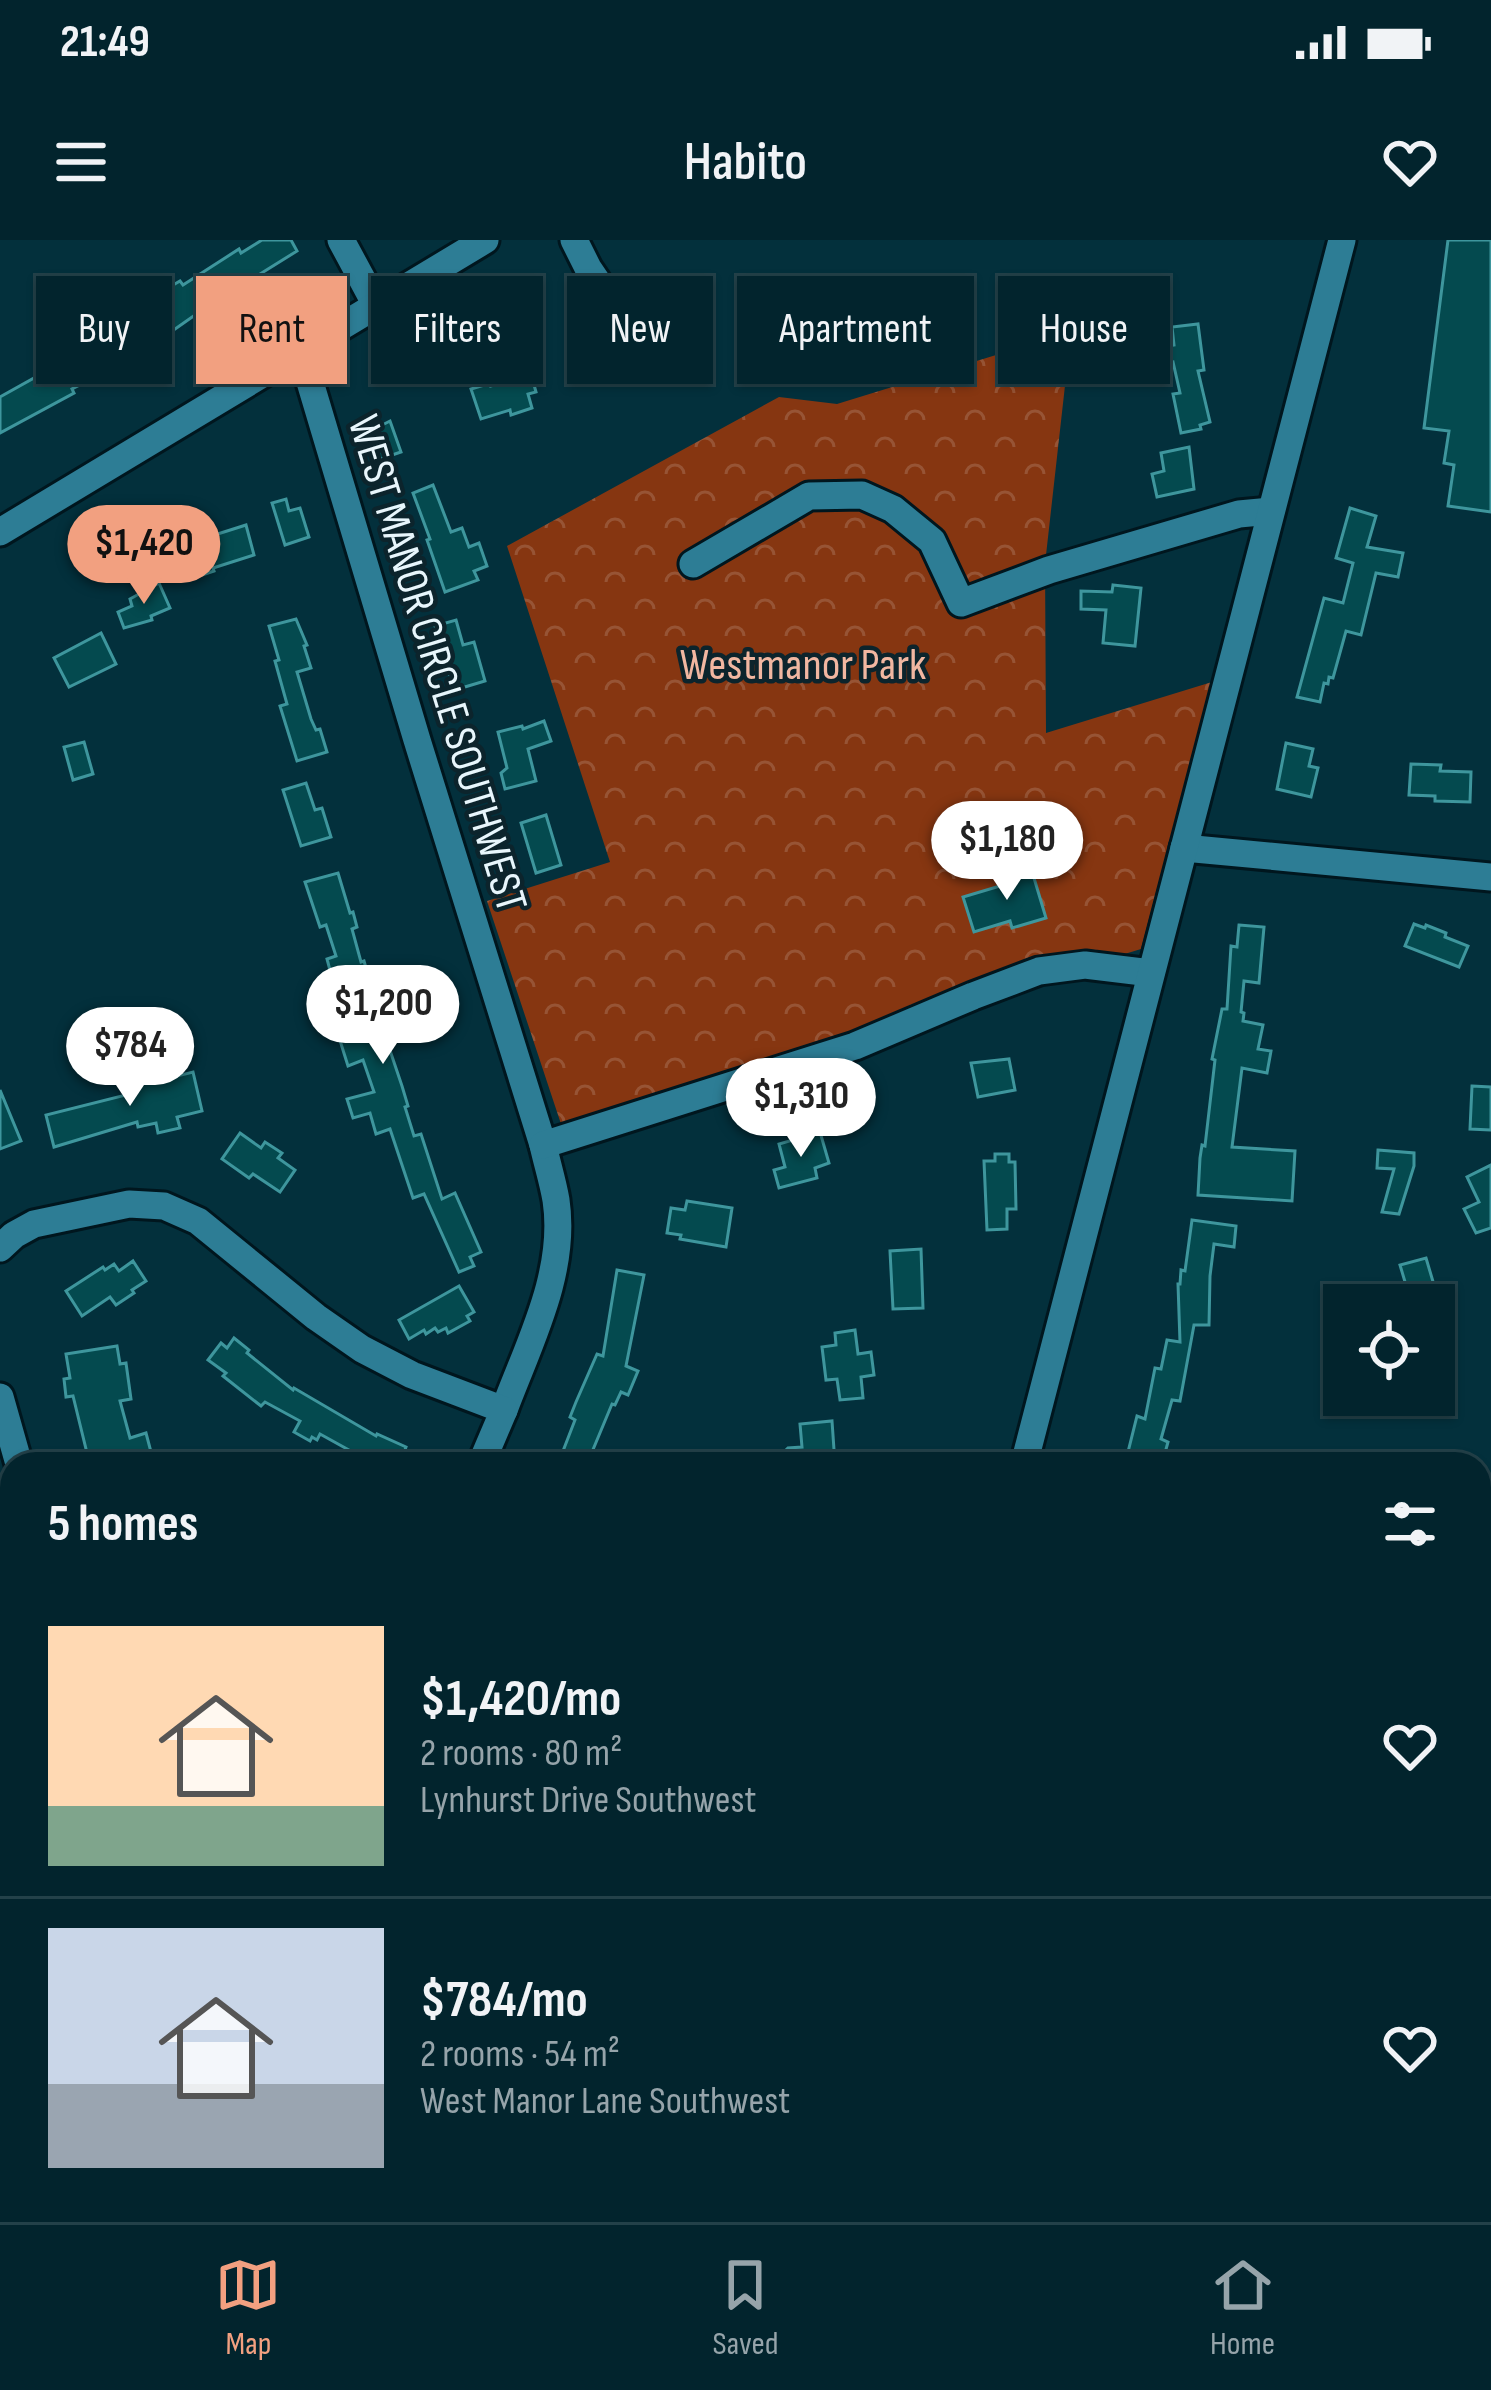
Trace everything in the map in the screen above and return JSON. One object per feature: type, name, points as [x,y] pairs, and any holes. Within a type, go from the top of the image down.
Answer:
[{"type":"street","points":[[341,240],[371,296]]},
{"type":"street","points":[[425,276],[485,240]]},
{"type":"street","points":[[574,240],[593,276]]},
{"type":"street","points":[[1027,1452],[1342,240]]},
{"type":"street","points":[[0,532],[243,384]]},
{"type":"street","name":"WEST MANOR CIRCLE SOUTHWEST","points":[[311,384],[557,1203],[556,1257],[547,1295],[486,1452]]},
{"type":"street","points":[[693,564],[809,496],[862,495],[893,508],[932,541],[962,603],[1070,563],[1239,514],[1271,511]]},
{"type":"street","points":[[1184,848],[1491,877]]},
{"type":"street","points":[[543,1144],[855,1046],[1039,971],[1085,965],[1151,973]]},
{"type":"street","points":[[0,1248],[34,1224],[129,1204],[164,1206],[198,1221],[362,1349],[412,1375],[504,1410]]},
{"type":"street","points":[[0,1397],[16,1452]]},
{"type":"green space","name":"Westmanor Park","points":[[998,354],[998,384],[1065,384],[1045,564],[1046,733],[1212,682],[1141,949],[566,1139],[487,901],[610,862],[507,546],[779,397],[837,404],[902,384],[974,384],[974,362]]},
{"type":"building","points":[[262,240],[291,240],[297,251],[257,276],[197,276],[239,249],[241,253]]},
{"type":"building","points":[[1448,240],[1491,240],[1491,512],[1448,506],[1454,465],[1444,463],[1449,431],[1424,428]]},
{"type":"building","points":[[196,277],[196,314],[172,330],[172,286],[180,281],[183,285]]},
{"type":"building","points":[[1198,324],[1204,370],[1198,371],[1210,422],[1181,433],[1173,394],[1180,393],[1170,362],[1172,327]]},
{"type":"building","points":[[36,377],[36,384],[82,384],[72,389],[74,393],[0,433],[0,397]]},
{"type":"building","points":[[534,384],[536,392],[528,394],[532,408],[481,419],[471,389]]},
{"type":"building","points":[[390,421],[401,452],[377,460],[373,448],[366,451],[361,436]]},
{"type":"building","points":[[1189,447],[1194,489],[1157,497],[1152,474],[1164,471],[1161,453]]},
{"type":"building","points":[[433,485],[451,532],[462,528],[469,547],[479,543],[487,566],[474,571],[478,580],[445,592],[413,493]]},
{"type":"building","points":[[286,499],[289,511],[300,508],[309,537],[285,545],[272,503]]},
{"type":"building","points":[[1350,508],[1376,516],[1367,547],[1403,553],[1398,577],[1376,573],[1361,635],[1346,631],[1333,678],[1324,683],[1320,702],[1297,697],[1324,598],[1343,603],[1353,563],[1336,558]]},
{"type":"building","points":[[246,525],[254,555],[196,577],[186,544]]},
{"type":"building","points":[[159,583],[170,608],[151,616],[152,620],[124,628],[118,612],[132,606],[130,599]]},
{"type":"building","points":[[1113,585],[1141,588],[1135,646],[1103,643],[1106,610],[1081,609],[1081,591],[1112,592]]},
{"type":"building","points":[[296,619],[311,668],[297,672],[327,752],[297,761],[280,706],[287,704],[269,626]]},
{"type":"building","points":[[456,620],[463,645],[474,642],[485,681],[458,689],[435,626]]},
{"type":"building","points":[[101,633],[116,664],[69,687],[54,658]]},
{"type":"building","points":[[544,721],[551,741],[528,749],[536,781],[505,789],[501,773],[507,768],[498,732]]},
{"type":"building","points":[[84,742],[93,774],[73,780],[64,747]]},
{"type":"building","points":[[1286,743],[1313,749],[1309,766],[1318,768],[1311,797],[1277,789]]},
{"type":"building","points":[[1411,764],[1471,772],[1470,802],[1409,795]]},
{"type":"building","points":[[306,783],[315,810],[322,808],[331,837],[301,846],[283,790]]},
{"type":"building","points":[[546,815],[561,865],[536,873],[521,823]]},
{"type":"building","points":[[1031,868],[1046,918],[1012,928],[1010,921],[974,932],[963,897],[1000,886],[997,878]]},
{"type":"building","points":[[338,873],[357,927],[352,929],[361,962],[370,982],[382,979],[388,999],[374,1003],[414,1136],[421,1134],[442,1199],[455,1193],[481,1252],[470,1257],[474,1266],[459,1272],[424,1194],[413,1198],[390,1129],[376,1134],[370,1113],[353,1118],[347,1099],[374,1092],[363,1060],[348,1066],[337,1031],[352,1026],[337,972],[331,974],[327,959],[336,956],[305,882]]},
{"type":"building","points":[[1414,924],[1446,933],[1445,937],[1468,946],[1459,967],[1405,946]]},
{"type":"building","points":[[1239,925],[1264,927],[1259,983],[1244,981],[1241,1012],[1243,1021],[1263,1025],[1258,1049],[1271,1051],[1267,1073],[1242,1068],[1232,1147],[1295,1151],[1292,1201],[1198,1195],[1212,1059],[1222,1009],[1227,1009],[1231,946],[1237,947]]},
{"type":"building","points":[[179,1020],[183,1037],[154,1044],[150,1028]]},
{"type":"building","points":[[1009,1059],[1015,1090],[978,1097],[971,1063]]},
{"type":"building","points":[[193,1072],[202,1111],[177,1117],[180,1128],[158,1133],[156,1123],[138,1127],[137,1122],[54,1147],[46,1115],[130,1094],[127,1083]]},
{"type":"building","points":[[1472,1086],[1491,1087],[1491,1130],[1470,1129]]},
{"type":"building","points":[[0,1090],[21,1141],[0,1149]]},
{"type":"building","points":[[820,1132],[829,1163],[815,1168],[817,1178],[779,1188],[774,1170],[785,1167],[779,1144]]},
{"type":"building","points":[[240,1133],[261,1148],[265,1142],[282,1153],[278,1158],[295,1170],[280,1192],[222,1159]]},
{"type":"building","points":[[1378,1150],[1414,1153],[1399,1214],[1382,1212],[1394,1169],[1377,1168]]},
{"type":"building","points":[[995,1154],[1009,1154],[1009,1162],[1015,1162],[1016,1209],[1007,1209],[1007,1229],[987,1230],[984,1161],[995,1161]]},
{"type":"building","points":[[1491,1165],[1491,1228],[1476,1233],[1464,1209],[1479,1202],[1467,1177]]},
{"type":"building","points":[[687,1201],[732,1208],[726,1247],[667,1233],[671,1208],[685,1210]]},
{"type":"building","points":[[1192,1220],[1236,1226],[1234,1247],[1214,1244],[1209,1325],[1194,1325],[1180,1401],[1172,1400],[1161,1439],[1168,1442],[1165,1452],[1128,1452],[1137,1416],[1145,1419],[1155,1368],[1161,1369],[1167,1340],[1180,1342],[1178,1284],[1181,1270],[1185,1271]]},
{"type":"building","points":[[921,1249],[923,1308],[893,1309],[890,1251]]},
{"type":"building","points":[[1426,1258],[1434,1284],[1406,1284],[1400,1265]]},
{"type":"building","points":[[133,1261],[146,1281],[116,1305],[110,1297],[82,1316],[66,1291],[103,1267],[114,1264],[119,1271]]},
{"type":"building","points":[[617,1270],[644,1275],[626,1366],[638,1371],[628,1395],[621,1392],[612,1404],[592,1452],[563,1452],[575,1420],[570,1417],[576,1402],[597,1354],[603,1356]]},
{"type":"building","points":[[459,1286],[474,1312],[467,1316],[470,1321],[448,1333],[446,1328],[438,1332],[435,1328],[409,1339],[399,1320]]},
{"type":"building","points":[[855,1330],[858,1354],[871,1352],[874,1375],[861,1377],[863,1398],[840,1400],[837,1379],[826,1380],[822,1347],[836,1345],[835,1333]]},
{"type":"building","points":[[234,1338],[293,1390],[409,1452],[352,1452],[320,1434],[310,1441],[294,1432],[300,1421],[265,1402],[261,1406],[208,1360],[221,1343],[227,1348]]},
{"type":"building","points":[[117,1346],[120,1364],[126,1363],[131,1399],[120,1401],[130,1438],[146,1433],[151,1452],[87,1452],[73,1396],[66,1397],[64,1379],[70,1378],[66,1354]]},
{"type":"building","points":[[832,1421],[834,1452],[784,1452],[802,1447],[800,1424]]}]
